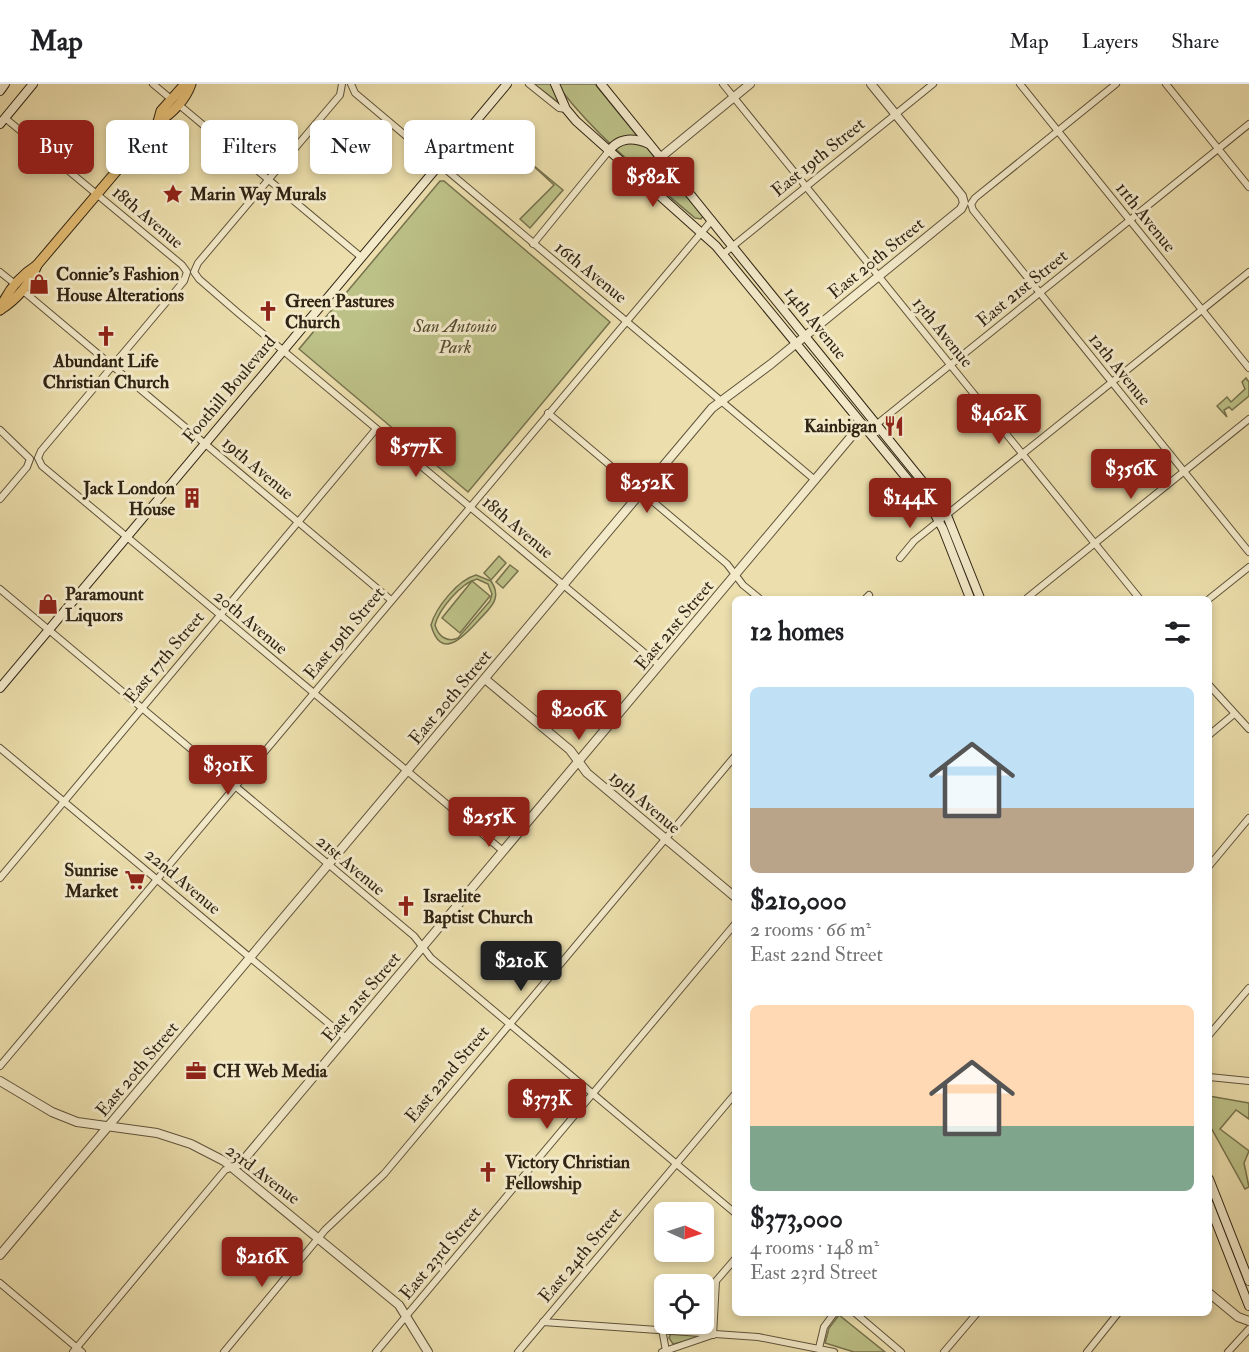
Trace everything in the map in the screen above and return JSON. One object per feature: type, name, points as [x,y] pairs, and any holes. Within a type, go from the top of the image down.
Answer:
[{"type":"main road","points":[[0,91],[5,84]]},
{"type":"main road","points":[[2,121],[33,84]]},
{"type":"main road","points":[[0,310],[12,303],[19,287],[96,194],[158,122],[167,117],[185,84]]},
{"type":"main road","points":[[175,102],[191,84]]},
{"type":"main road","name":"Foothill Boulevard","points":[[477,120],[507,84]]},
{"type":"main road","points":[[555,84],[566,109]]},
{"type":"main road","name":"14th Avenue","points":[[602,84],[948,515],[980,596]]},
{"type":"main road","name":"14th Avenue","points":[[566,109],[608,152],[701,231],[796,341],[940,522],[969,596]]},
{"type":"main road","points":[[608,152],[617,143],[628,139],[650,144]]},
{"type":"main road","points":[[622,164],[649,167],[661,157]]},
{"type":"main road","name":"Foothill Boulevard","points":[[0,688],[432,174]]},
{"type":"main road","points":[[1212,1187],[1249,1281]]},
{"type":"main road","points":[[1212,1212],[1249,1306]]},
{"type":"street","points":[[153,84],[361,257]]},
{"type":"street","points":[[529,84],[558,108],[566,109]]},
{"type":"street","name":"13th Avenue","points":[[723,84],[1137,596]]},
{"type":"street","points":[[661,157],[750,84]]},
{"type":"street","name":"12th Avenue","points":[[871,84],[1249,552]]},
{"type":"street","name":"East 19th Street","points":[[723,254],[933,84]]},
{"type":"street","name":"11th Avenue","points":[[1020,84],[1249,368]]},
{"type":"street","name":"East 20th Street","points":[[0,1255],[712,408],[1116,84]]},
{"type":"street","points":[[1166,84],[1249,187]]},
{"type":"street","points":[[0,499],[340,95],[342,85]]},
{"type":"street","name":"16th Avenue","points":[[351,85],[355,93],[404,134]]},
{"type":"street","name":"18th Avenue","points":[[2,121],[191,272],[660,665]]},
{"type":"street","name":"East 21st Street","points":[[75,1349],[225,1170],[241,1163],[855,432],[877,424],[1249,124]]},
{"type":"street","points":[[533,244],[608,152]]},
{"type":"street","name":"16th Avenue","points":[[452,174],[815,480]]},
{"type":"street","name":"East 19th Street","points":[[0,1066],[712,220]]},
{"type":"street","name":"19th Avenue","points":[[0,272],[391,600]]},
{"type":"street","points":[[900,558],[915,541],[1249,272]]},
{"type":"street","points":[[548,413],[640,493],[728,564],[735,575],[757,596]]},
{"type":"street","points":[[1030,596],[1249,419]]},
{"type":"street","name":"East 17th Street","points":[[0,878],[376,429]]},
{"type":"street","name":"20th Avenue","points":[[0,430],[503,851]]},
{"type":"street","points":[[1212,597],[1249,567]]},
{"type":"street","name":"21st Avenue","points":[[0,589],[414,936],[431,958],[732,1211]]},
{"type":"street","name":"19th Avenue","points":[[485,679],[570,750],[587,772],[732,895]]},
{"type":"street","points":[[1212,689],[1233,715],[1249,729]]},
{"type":"street","points":[[1212,732],[1233,715]]},
{"type":"street","name":"22nd Avenue","points":[[0,748],[346,1038]]},
{"type":"street","name":"East 22nd Street","points":[[224,1352],[319,1238],[372,1187],[732,760]]},
{"type":"street","points":[[1212,862],[1249,819]]},
{"type":"street","name":"East 23rd Street","points":[[376,1352],[732,928]]},
{"type":"street","points":[[1212,1031],[1249,988]]},
{"type":"street","points":[[1212,1077],[1249,1081]]},
{"type":"street","name":"23rd Avenue","points":[[0,1081],[61,1116],[108,1128],[157,1133],[178,1139],[205,1150],[233,1167],[399,1305],[428,1352]]},
{"type":"street","name":"East 24th Street","points":[[518,1352],[732,1098]]},
{"type":"street","points":[[713,1335],[716,1281],[732,1262]]},
{"type":"street","points":[[0,1283],[75,1349],[82,1352]]},
{"type":"street","points":[[1212,1295],[1238,1317],[1249,1321]]},
{"type":"street","points":[[819,1348],[824,1327],[832,1316]]},
{"type":"street","points":[[859,1316],[901,1352]]},
{"type":"street","points":[[944,1352],[975,1316]]},
{"type":"street","points":[[1087,1352],[1116,1316]]},
{"type":"street","points":[[543,1322],[654,1329]]},
{"type":"street","points":[[1228,1352],[1249,1329]]},
{"type":"street","points":[[662,1334],[664,1351],[713,1335]]},
{"type":"street","points":[[704,1334],[758,1337],[834,1352]]},
{"type":"green space","points":[[534,84],[595,84],[703,216],[701,219],[695,218],[625,157],[591,125],[561,90],[559,103]]},
{"type":"green space","points":[[535,167],[563,190],[530,228],[520,219],[554,185]]},
{"type":"green space","name":"San Antonio Park","points":[[440,181],[444,181],[610,322],[468,492],[299,349]]},
{"type":"green space","points":[[1246,378],[1249,382],[1249,396],[1232,410],[1229,407],[1224,410],[1227,417],[1217,406],[1227,397],[1231,402],[1245,389],[1242,382]]},
{"type":"green space","points":[[499,556],[506,563],[491,580],[484,573]]},
{"type":"green space","points":[[510,565],[518,571],[503,588],[496,582]]},
{"type":"green space","points":[[476,575],[491,581],[496,592],[494,602],[460,639],[447,644],[441,642],[435,636],[431,625],[434,618],[455,588]],"holes":[[[477,579],[488,584],[492,594],[490,601],[458,638],[450,640],[441,635],[435,625],[441,612],[452,598],[471,581]]]},
{"type":"green space","points":[[472,581],[490,596],[460,633],[442,618]]},
{"type":"green space","points":[[1212,1097],[1249,1103],[1249,1119],[1236,1110],[1220,1129],[1249,1151],[1244,1163],[1249,1187],[1245,1189],[1212,1129]]},
{"type":"green space","points":[[840,1316],[885,1352],[854,1352],[825,1343],[829,1328]]},
{"type":"green space","points":[[671,1334],[702,1335],[703,1337],[673,1344],[669,1338]]},
{"type":"place","name":"Marin Way Murals","points":[[173,194]]},
{"type":"place","name":"Connie's Fashion House Alterations","points":[[39,284]]},
{"type":"place","name":"Green Pastures Church","points":[[268,311]]},
{"type":"place","name":"Abundant Life Christian Church","points":[[106,336]]},
{"type":"place","name":"Kainbigan","points":[[894,426]]},
{"type":"place","name":"Jack London House","points":[[192,498]]},
{"type":"place","name":"Paramount Liquors","points":[[48,604]]},
{"type":"place","name":"Sunrise Market","points":[[135,880]]},
{"type":"place","name":"Israelite Baptist Church","points":[[406,906]]},
{"type":"place","name":"CH Web Media","points":[[196,1071]]},
{"type":"place","name":"Victory Christian Fellowship","points":[[488,1172]]}]
